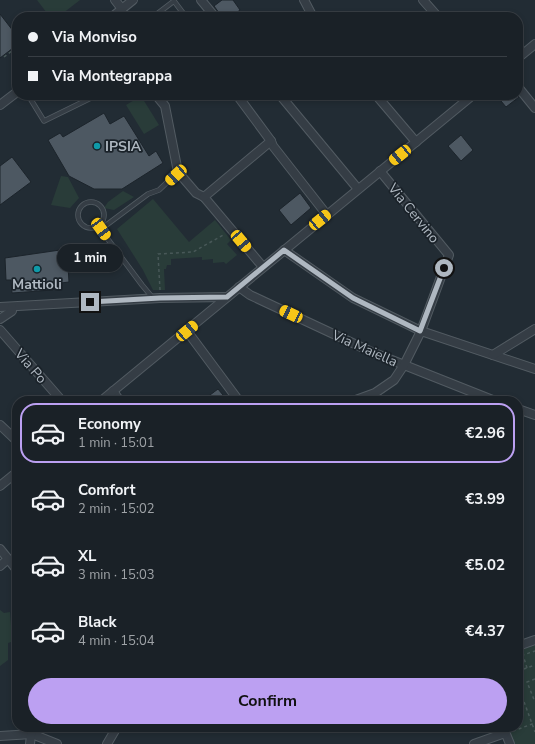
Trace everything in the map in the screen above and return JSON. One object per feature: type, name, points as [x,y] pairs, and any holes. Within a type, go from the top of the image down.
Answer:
[{"type":"street","points":[[115,0],[122,9]]},
{"type":"street","points":[[118,12],[133,0]]},
{"type":"street","points":[[201,0],[211,12]]},
{"type":"street","points":[[304,0],[311,12]]},
{"type":"street","points":[[423,0],[434,12]]},
{"type":"street","points":[[523,54],[534,44]]},
{"type":"street","points":[[523,93],[535,108]]},
{"type":"street","points":[[0,105],[12,96]]},
{"type":"street","points":[[160,100],[165,106],[178,172],[196,193],[204,197],[263,267]]},
{"type":"street","points":[[241,100],[271,141],[273,146],[327,215]]},
{"type":"street","points":[[284,100],[358,189]]},
{"type":"street","points":[[380,100],[416,142]]},
{"type":"street","points":[[108,396],[467,100]]},
{"type":"street","points":[[204,197],[271,141]]},
{"type":"street","name":"Via Cervino","points":[[380,171],[449,255],[420,331]]},
{"type":"street","points":[[284,250],[353,298],[420,331],[535,369]]},
{"type":"street","name":"Via Maiella","points":[[239,287],[250,295],[374,353],[482,396]]},
{"type":"street","points":[[0,307],[157,298],[227,297]]},
{"type":"street","points":[[0,319],[12,311],[12,307]]},
{"type":"street","points":[[493,355],[535,329]]},
{"type":"street","name":"Via Po","points":[[0,330],[58,396]]},
{"type":"street","points":[[187,331],[235,396]]},
{"type":"street","points":[[367,396],[375,393],[394,380],[404,365],[420,331]]},
{"type":"street","points":[[113,392],[116,396]]},
{"type":"street","points":[[523,411],[535,415]]},
{"type":"street","points":[[0,425],[12,436]]},
{"type":"street","points":[[0,486],[12,476]]},
{"type":"street","points":[[0,549],[12,564]]},
{"type":"street","points":[[0,566],[8,559]]},
{"type":"street","points":[[523,644],[535,640]]},
{"type":"street","points":[[0,736],[21,732]]},
{"type":"street","points":[[30,744],[32,732]]},
{"type":"street","points":[[36,732],[57,744]]},
{"type":"street","points":[[107,744],[114,732]]},
{"type":"street","points":[[474,744],[500,732]]},
{"type":"street","points":[[505,732],[510,744]]},
{"type":"lane","points":[[160,12],[174,1],[182,12]]},
{"type":"lane","points":[[31,100],[44,121],[87,100]]},
{"type":"lane","points":[[100,228],[104,215],[101,208],[91,202],[83,205],[79,213],[80,221],[86,227],[100,228],[148,194],[159,190],[178,172]]},
{"type":"lane","points":[[100,228],[142,285],[157,298]]},
{"type":"path","points":[[4,57],[12,51]]},
{"type":"path","points":[[157,298],[158,254],[193,252],[232,230]]},
{"type":"path","points":[[527,668],[523,655],[535,650]]},
{"type":"path","points":[[523,669],[535,665]]},
{"type":"path","points":[[535,679],[527,682],[535,702]]},
{"type":"path","points":[[523,698],[534,724],[535,732]]},
{"type":"path","points":[[523,726],[534,724]]},
{"type":"green space","points":[[37,0],[80,0],[64,12],[46,12]]},
{"type":"green space","points":[[134,100],[143,100],[159,125],[144,134],[126,105]]},
{"type":"green space","points":[[61,176],[68,177],[79,198],[70,208],[51,205]]},
{"type":"green space","points":[[123,191],[134,197],[114,210],[104,208],[108,202]]},
{"type":"green space","points":[[153,199],[189,242],[215,220],[231,240],[227,244],[237,255],[226,264],[224,262],[213,263],[213,259],[202,260],[202,257],[171,259],[171,265],[167,265],[166,269],[164,269],[165,290],[153,290],[143,270],[117,229]]},
{"type":"green space","points":[[0,610],[4,613],[10,612],[12,642],[8,643],[8,660],[0,666]]},
{"type":"green space","points":[[535,645],[535,744],[511,744],[507,732],[523,732],[523,649]]},
{"type":"building","points":[[222,0],[233,0],[240,10],[237,12],[218,12],[214,6]]},
{"type":"building","points":[[0,14],[12,30],[12,49],[0,58]]},
{"type":"building","points":[[500,100],[515,100],[506,107]]},
{"type":"building","name":"IPSIA","points":[[104,113],[110,124],[124,116],[149,156],[156,151],[163,163],[122,189],[94,189],[69,176],[48,140],[60,133],[63,137]]},
{"type":"building","points":[[461,135],[473,150],[461,161],[448,146]]},
{"type":"building","points":[[12,157],[31,182],[0,205],[0,166]]},
{"type":"building","points":[[300,193],[311,208],[291,225],[279,210]]},
{"type":"building","name":"Mattioli","points":[[67,249],[69,282],[53,284],[53,290],[12,293],[11,280],[6,280],[5,258]]},
{"type":"building","points":[[218,389],[224,396],[209,396]]},
{"type":"place","name":"IPSIA","points":[[97,146]]},
{"type":"place","name":"Mattioli","points":[[37,269]]},
{"type":"route","points":[[90,302],[160,298],[227,297],[284,250],[353,298],[420,331],[444,268]]}]
